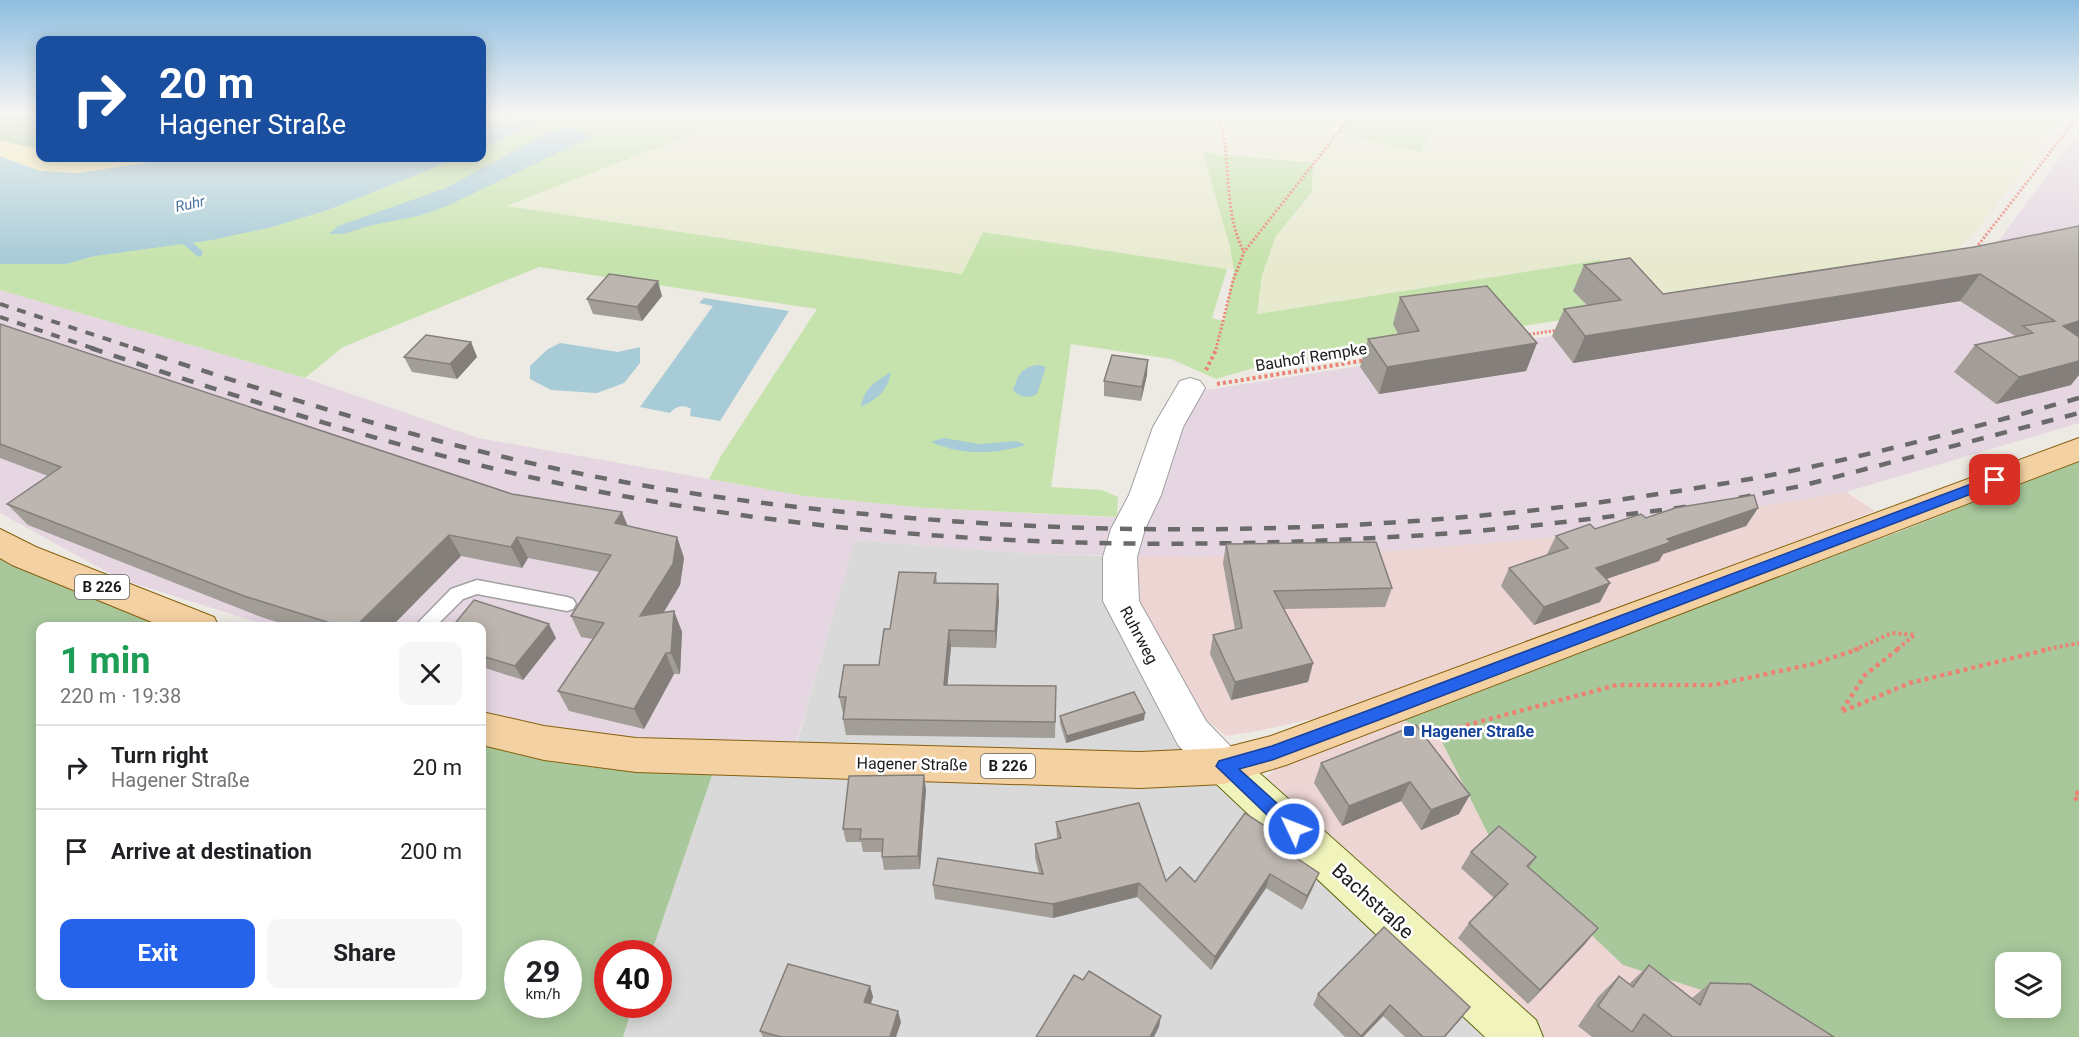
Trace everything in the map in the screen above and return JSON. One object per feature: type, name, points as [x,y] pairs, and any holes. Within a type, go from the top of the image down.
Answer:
[{"type":"main road","name":"Hagener Straße","points":[[486,730],[544,743],[636,754],[1140,770],[1224,766],[1272,753],[2079,449]]},
{"type":"main road","name":"B 226","points":[[0,542],[24,556],[189,622]]},
{"type":"street","name":"Ruhrweg","points":[[1190,388],[1168,427],[1145,495],[1128,529],[1120,557],[1121,601],[1192,734],[1224,766]]},
{"type":"street","name":"Bachstraße","points":[[1224,766],[1520,1037]]},
{"type":"lane","points":[[428,622],[457,594],[477,587],[567,604]]},
{"type":"path","points":[[1229,163],[1232,226],[1244,252]]},
{"type":"path","points":[[1190,388],[1204,374],[1217,354],[1234,270],[1244,252],[1314,163]]},
{"type":"path","points":[[1974,250],[2042,163]]},
{"type":"path","points":[[1515,337],[1562,330]]},
{"type":"path","name":"Bauhof Rempke","points":[[1190,388],[1372,359]]},
{"type":"path","points":[[1390,709],[1441,732],[1617,685],[1714,685],[1813,664],[1869,645],[1892,633],[1915,635],[1865,675],[1841,712],[1910,683],[2021,654],[2079,643]]},
{"type":"path","points":[[2079,792],[2074,795],[2079,804]]},
{"type":"shaded area","points":[[2056,163],[2079,163],[2079,423],[1846,492],[1655,524],[1536,539],[1389,551],[1196,557],[1037,554],[855,540],[791,761],[544,743],[486,730],[486,622],[257,622],[120,579],[0,513],[0,290],[305,378],[478,438],[805,496],[927,508],[1148,519],[1194,392],[1972,270],[1989,254]]},
{"type":"shaded area","points":[[1846,492],[1875,511],[1384,703],[1257,731],[1226,736],[1201,715],[1136,607],[1138,573],[1134,556],[1389,551],[1536,539],[1655,524]]},
{"type":"shaded area","points":[[854,540],[1037,554],[1108,556],[1110,601],[1175,743],[1211,781],[1416,961],[1496,1037],[623,1037],[629,1018],[672,1018],[672,940],[656,940],[718,758],[792,761]]},
{"type":"shaded area","points":[[1399,718],[1439,736],[1490,838],[1802,1037],[1539,1037],[1262,781],[1277,767]]},
{"type":"green space","points":[[445,163],[616,163],[506,206],[962,274],[983,232],[1227,269],[1212,318],[1224,321],[1234,270],[1230,247],[1206,163],[1313,163],[1312,192],[1276,236],[1262,275],[1257,314],[1600,260],[1647,307],[1261,366],[1216,379],[1171,359],[1071,344],[1051,487],[1102,490],[1118,497],[1117,517],[927,508],[805,496],[709,479],[721,456],[817,309],[539,267],[343,347],[305,378],[0,290],[0,264],[66,264],[95,256],[328,210]]},
{"type":"green space","points":[[615,163],[1206,163],[1230,247],[1234,270],[983,232],[962,274],[505,206]]},
{"type":"green space","points":[[1307,163],[2028,163],[1983,222],[1959,248],[1938,258],[1647,307],[1599,260],[1257,314],[1262,275],[1276,236],[1312,192],[1313,164]]},
{"type":"green space","points":[[2079,461],[2079,1037],[1802,1037],[1749,1005],[1623,965],[1490,838],[1439,736],[1399,718],[1901,531]]},
{"type":"green space","points":[[0,558],[87,597],[165,622],[36,622],[36,1000],[486,1000],[486,730],[544,743],[718,758],[656,940],[594,940],[594,1018],[629,1018],[623,1037],[0,1037]]},
{"type":"sand","points":[[20,163],[142,163],[78,173],[40,171]]},
{"type":"water","name":"Ruhr","points":[[0,163],[20,163],[40,171],[78,173],[142,163],[445,163],[328,210],[272,227],[212,240],[95,256],[66,264],[0,264]]},
{"type":"water","points":[[491,163],[536,163],[447,206],[418,216],[368,226],[345,234],[329,234],[338,226],[446,188]]},
{"type":"water","points":[[704,298],[789,311],[720,421],[690,416],[691,409],[683,406],[677,407],[670,413],[640,407],[713,306],[699,303]]},
{"type":"water","points":[[560,343],[618,352],[640,347],[640,363],[624,383],[597,393],[551,390],[530,379],[530,366],[548,349]]},
{"type":"water","points":[[1039,365],[1046,367],[1037,394],[1030,397],[1018,395],[1013,390],[1022,372],[1028,367]]},
{"type":"water","points":[[891,372],[881,394],[861,407],[868,390],[875,382]]},
{"type":"water","points":[[943,438],[980,444],[1017,441],[1026,445],[978,452],[955,450],[931,442]]},
{"type":"building","points":[[2079,226],[2079,321],[2063,326],[2079,337],[2079,361],[2019,377],[1975,345],[2033,333],[2023,326],[2055,321],[1980,274],[1585,336],[1564,309],[1621,300],[1584,265],[1630,258],[1663,294],[1974,247]]},
{"type":"building","points":[[609,274],[658,281],[637,307],[587,299]]},
{"type":"building","points":[[1487,286],[1537,343],[1387,367],[1368,339],[1419,331],[1400,297]]},
{"type":"building","points":[[0,324],[512,494],[622,512],[615,523],[677,537],[673,564],[640,616],[674,611],[671,653],[666,653],[634,709],[558,691],[604,623],[571,616],[611,555],[517,537],[511,547],[449,535],[360,622],[327,622],[244,596],[7,504],[61,467],[0,444]]},
{"type":"building","points":[[426,335],[471,342],[450,364],[404,357]]},
{"type":"building","points":[[1112,355],[1148,360],[1142,387],[1104,381]]},
{"type":"building","points":[[1754,495],[1758,508],[1667,539],[1671,542],[1596,568],[1610,583],[1544,607],[1509,568],[1568,548],[1556,536],[1590,524],[1595,529],[1641,514],[1646,518],[1675,508]]},
{"type":"building","points":[[1376,542],[1392,588],[1274,591],[1313,663],[1235,682],[1213,635],[1242,628],[1226,544]]},
{"type":"building","points":[[899,572],[936,573],[934,583],[998,584],[995,631],[949,630],[944,685],[1056,686],[1055,722],[843,719],[846,697],[839,697],[844,665],[879,665],[884,629],[890,629]]},
{"type":"building","points":[[474,600],[549,624],[515,666],[486,657],[486,622],[456,622]]},
{"type":"building","points":[[1134,692],[1145,713],[1067,736],[1060,716]]},
{"type":"building","points":[[1416,725],[1470,795],[1431,810],[1410,782],[1349,806],[1321,763]]},
{"type":"building","points":[[924,775],[918,856],[882,857],[883,839],[860,839],[861,829],[843,829],[849,776]]},
{"type":"building","points":[[1139,803],[1166,881],[1180,867],[1195,882],[1245,813],[1291,843],[1286,851],[1319,873],[1307,896],[1270,874],[1215,957],[1139,883],[1053,904],[933,885],[938,858],[1043,874],[1035,844],[1061,838],[1056,822]]},
{"type":"building","points":[[1499,826],[1536,857],[1527,866],[1598,928],[1540,990],[1469,923],[1508,884],[1471,852]]},
{"type":"building","points":[[1384,927],[1470,1007],[1444,1037],[1423,1037],[1390,1005],[1361,1036],[1318,994]]},
{"type":"building","points":[[788,964],[870,986],[864,1002],[898,1011],[890,1037],[781,1037],[760,1031]]},
{"type":"building","points":[[1649,965],[1700,1005],[1710,983],[1750,984],[1834,1037],[1673,1037],[1644,1014],[1632,1032],[1598,1006],[1619,976],[1633,987]]},
{"type":"building","points":[[1089,971],[1161,1016],[1150,1037],[1036,1037],[1074,975],[1083,980]]},
{"type":"waterway","points":[[178,235],[199,253]]},
{"type":"railway","points":[[0,304],[137,349]]},
{"type":"railway","points":[[0,317],[95,349]]},
{"type":"railway","points":[[91,348],[292,413],[427,452],[496,469],[634,498],[822,525],[1011,540],[1201,544],[1467,532],[1692,506]]},
{"type":"railway","points":[[133,348],[285,397],[388,427],[492,454],[629,483],[715,497],[845,512],[992,524],[1097,528],[1306,527],[1410,521],[1618,500],[1811,467],[2079,398]]},
{"type":"railway","points":[[1739,498],[1801,486],[2079,413]]},
{"type":"place","name":"Hagener Straße","points":[[1409,731]]},
{"type":"route","points":[[1294,829],[1224,766],[1272,753],[1370,717],[1995,480]]}]
